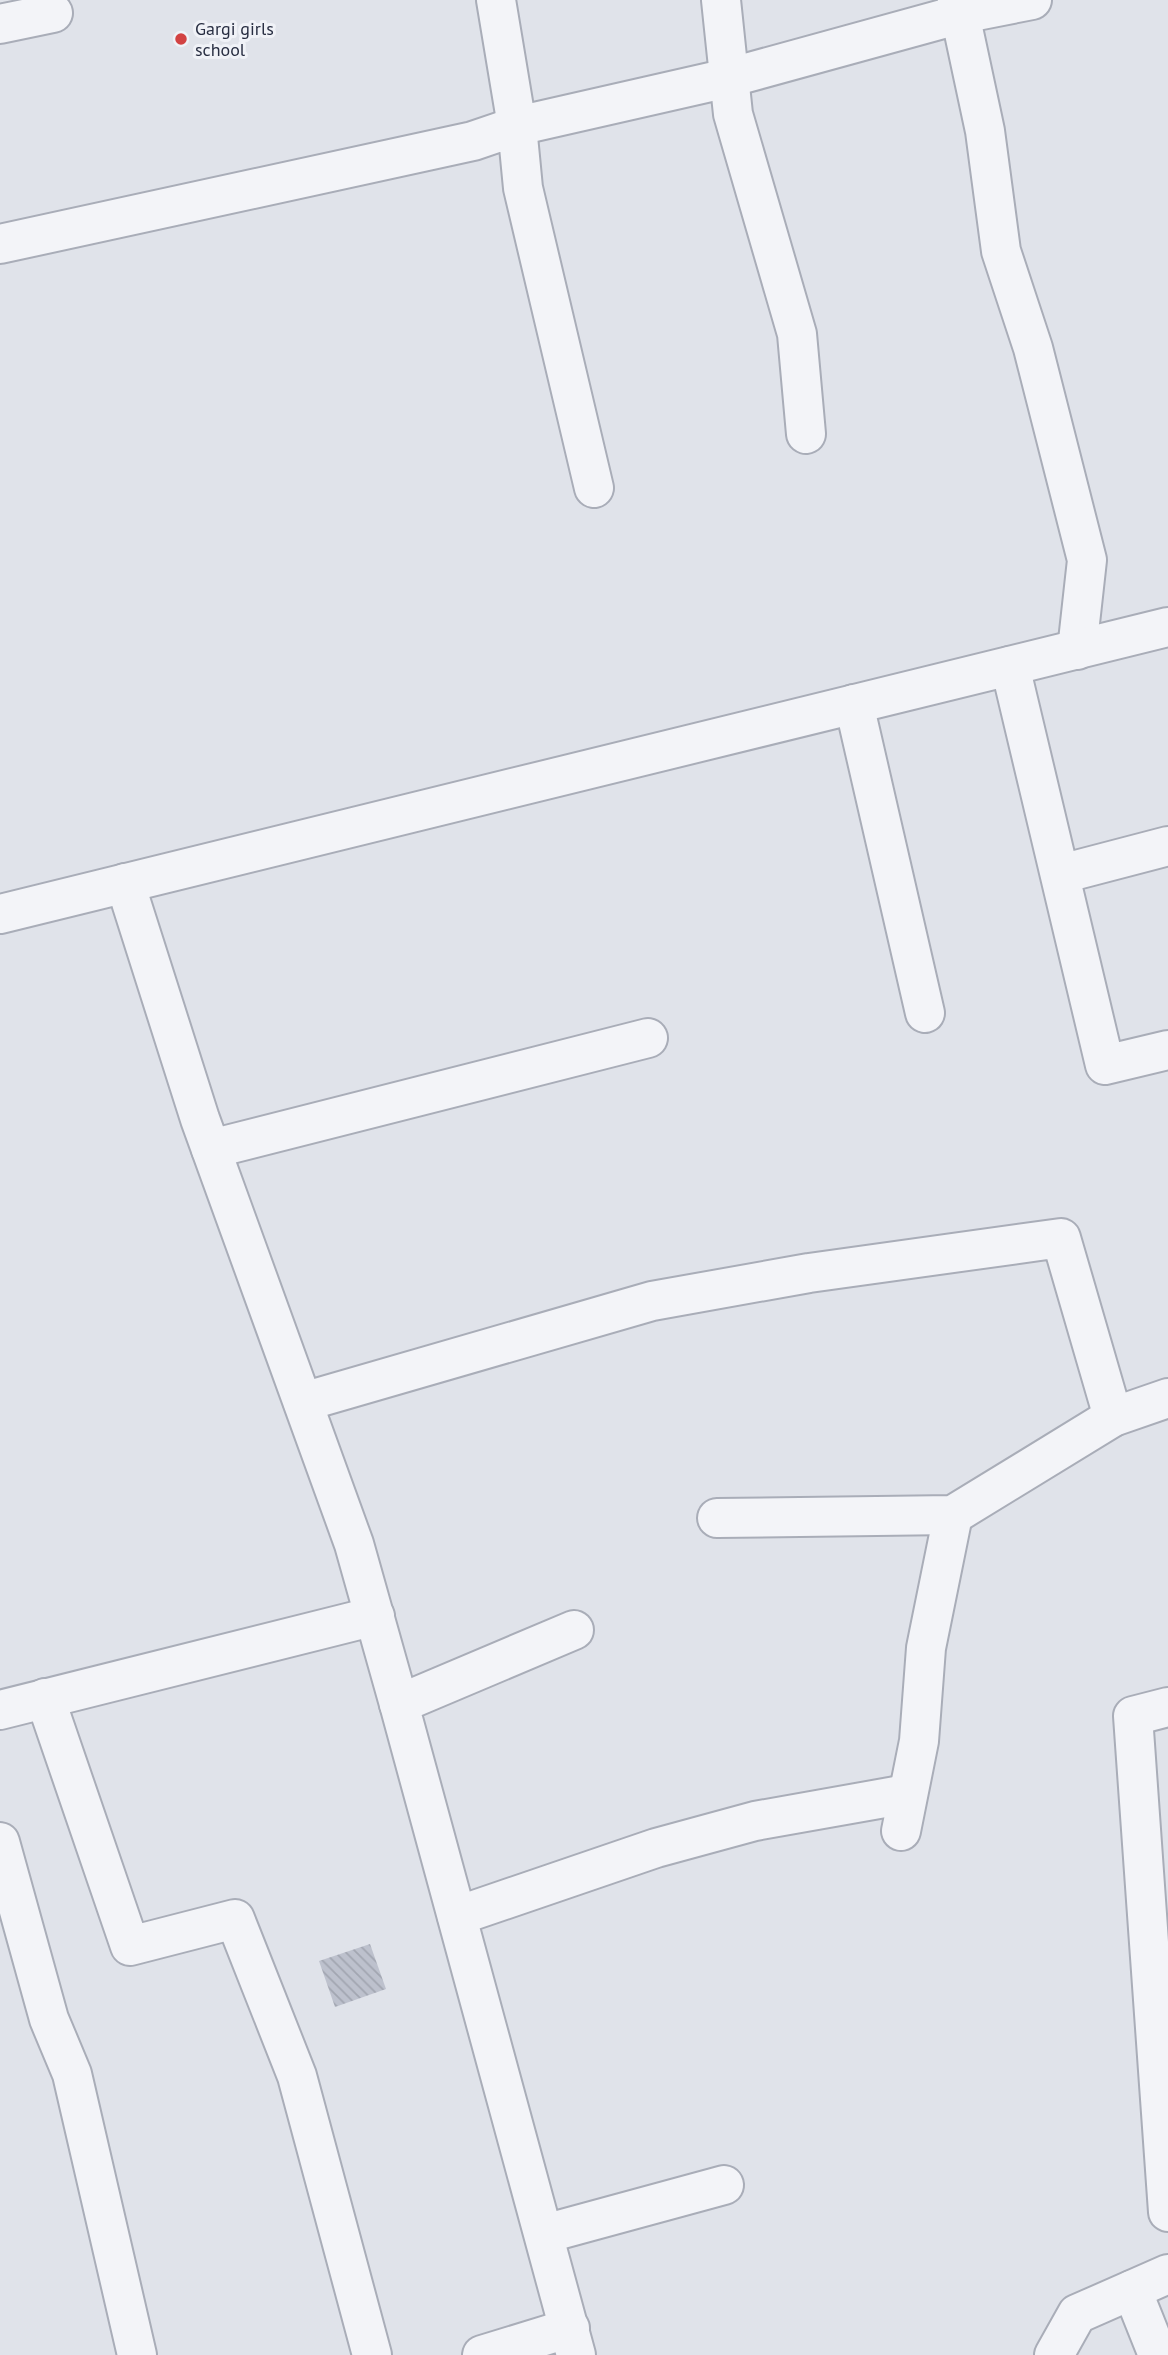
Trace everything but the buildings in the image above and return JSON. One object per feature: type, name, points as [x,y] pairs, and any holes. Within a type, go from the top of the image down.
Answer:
[{"type":"street","points":[[496,0],[517,126],[523,188],[594,488]]},
{"type":"street","points":[[721,0],[733,114],[797,334],[806,434]]},
{"type":"street","points":[[0,244],[473,141],[517,126],[729,78],[959,7],[1032,0]]},
{"type":"street","points":[[959,7],[985,131],[1001,251],[1033,348],[1087,560],[1077,650]]},
{"type":"street","points":[[0,24],[53,13]]},
{"type":"street","points":[[0,914],[1168,627]]},
{"type":"street","points":[[1010,666],[1105,1065],[1168,1050]]},
{"type":"street","points":[[854,704],[925,1013]]},
{"type":"street","points":[[1061,874],[1168,846]]},
{"type":"street","points":[[125,883],[211,1149],[354,1544],[573,2341],[482,2355]]},
{"type":"street","points":[[211,1149],[648,1038]]},
{"type":"street","points":[[303,1402],[652,1301],[809,1273],[1061,1238],[1113,1417]]},
{"type":"street","points":[[718,1518],[953,1515],[1113,1417],[1168,1398]]},
{"type":"street","points":[[901,1832],[919,1741],[926,1648],[953,1515]]},
{"type":"street","points":[[0,1710],[375,1616]]},
{"type":"street","points":[[399,1704],[574,1630]]},
{"type":"street","points":[[46,1698],[130,1946],[235,1919],[297,2076],[372,2355]]},
{"type":"street","points":[[1168,1707],[1133,1716],[1168,2212]]},
{"type":"street","points":[[457,1916],[656,1848],[755,1821],[907,1794]]},
{"type":"street","points":[[0,1842],[50,2019],[72,2074],[137,2355]]},
{"type":"street","points":[[544,2234],[724,2185]]},
{"type":"street","points":[[1054,2355],[1077,2314],[1168,2274]]},
{"type":"street","points":[[1132,2290],[1158,2355]]},
{"type":"place","name":"Gargi girls school","points":[[181,39]]}]
